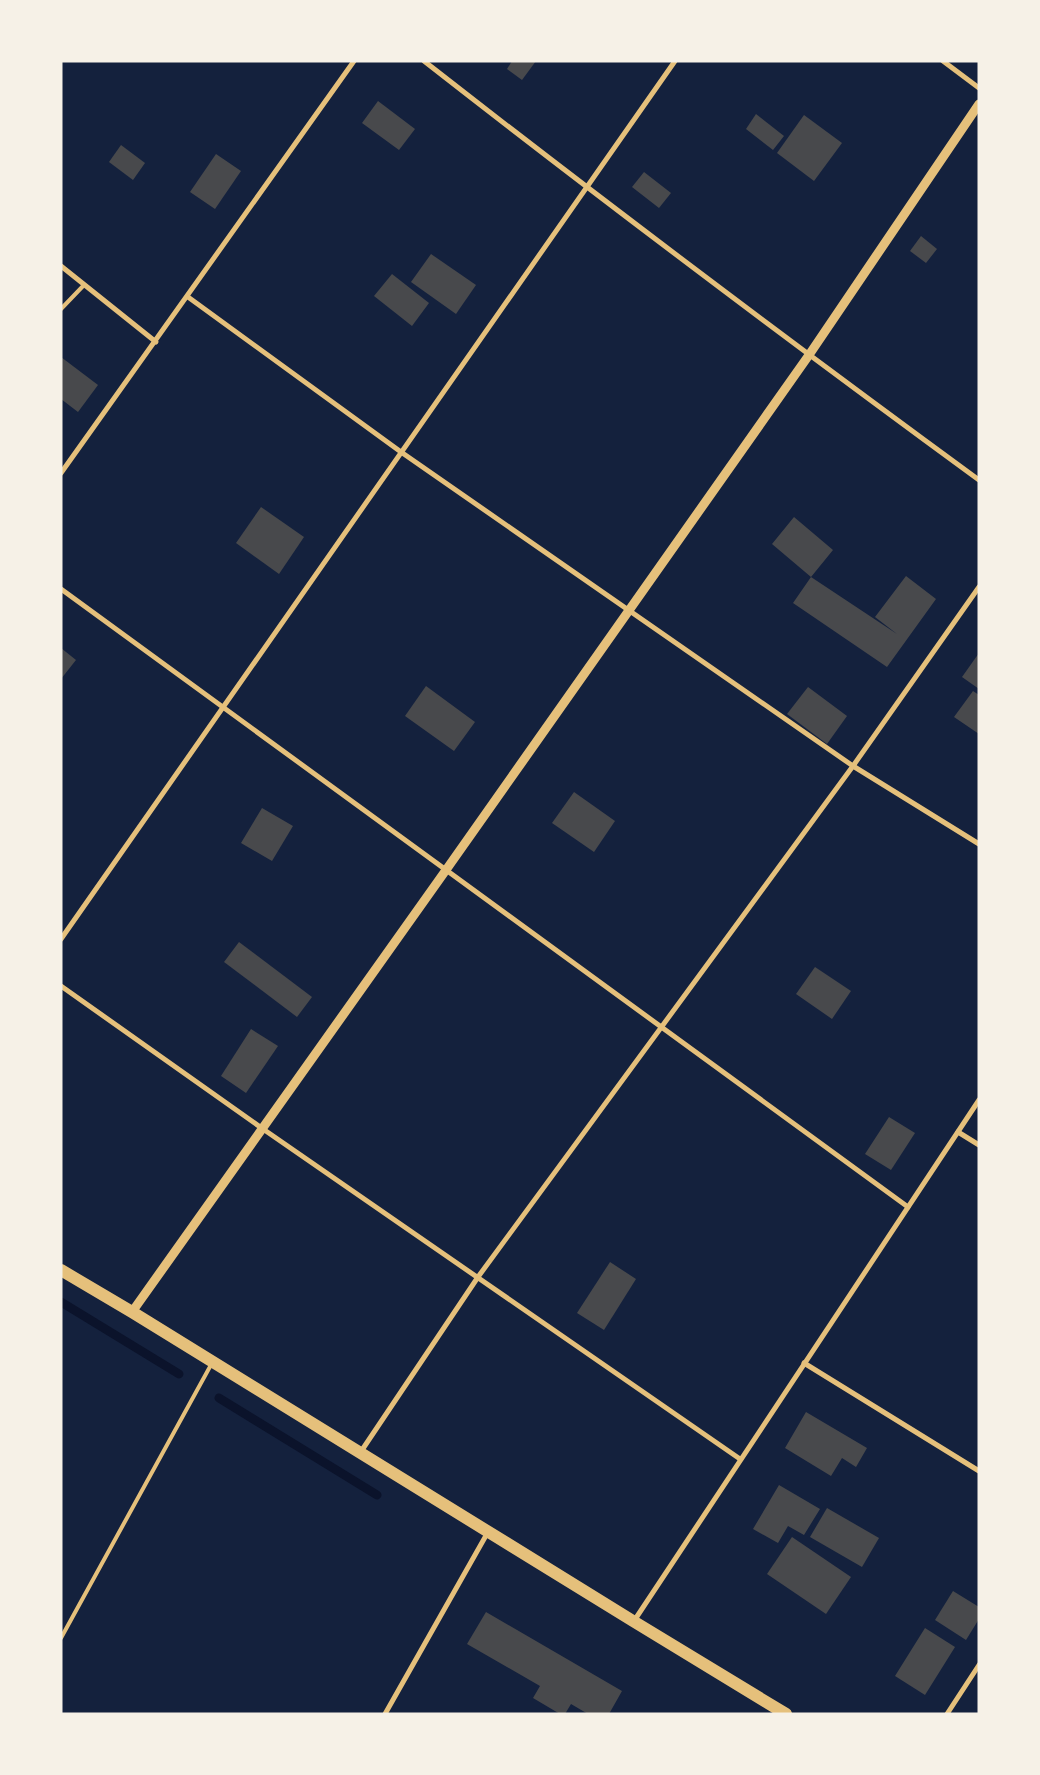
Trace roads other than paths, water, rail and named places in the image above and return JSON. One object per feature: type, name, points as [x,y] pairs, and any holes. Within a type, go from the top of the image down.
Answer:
[{"type":"main road","points":[[61,1270],[213,1361],[633,1622],[786,1714]]},
{"type":"street","points":[[61,473],[354,61]]},
{"type":"street","points":[[424,61],[586,187],[979,480]]},
{"type":"street","points":[[61,939],[222,706],[675,61]]},
{"type":"street","points":[[943,61],[979,88]]},
{"type":"street","points":[[132,1312],[809,355],[979,104]]},
{"type":"street","points":[[61,266],[156,342]]},
{"type":"street","points":[[188,297],[401,452],[853,766],[979,844]]},
{"type":"street","points":[[360,1453],[478,1278],[853,766],[979,587]]},
{"type":"street","points":[[61,589],[908,1207]]},
{"type":"street","points":[[61,986],[263,1129],[740,1459]]},
{"type":"street","points":[[633,1622],[979,1100]]},
{"type":"street","points":[[958,1132],[979,1146]]},
{"type":"street","points":[[804,1363],[979,1470]]},
{"type":"street","points":[[385,1714],[488,1532]]},
{"type":"street","points":[[948,1714],[979,1665]]},
{"type":"lane","points":[[61,309],[84,285]]},
{"type":"lane","points":[[61,1638],[213,1361]]},
{"type":"waterway","points":[[61,1302],[179,1374]]},
{"type":"waterway","points":[[219,1398],[377,1495]]}]
